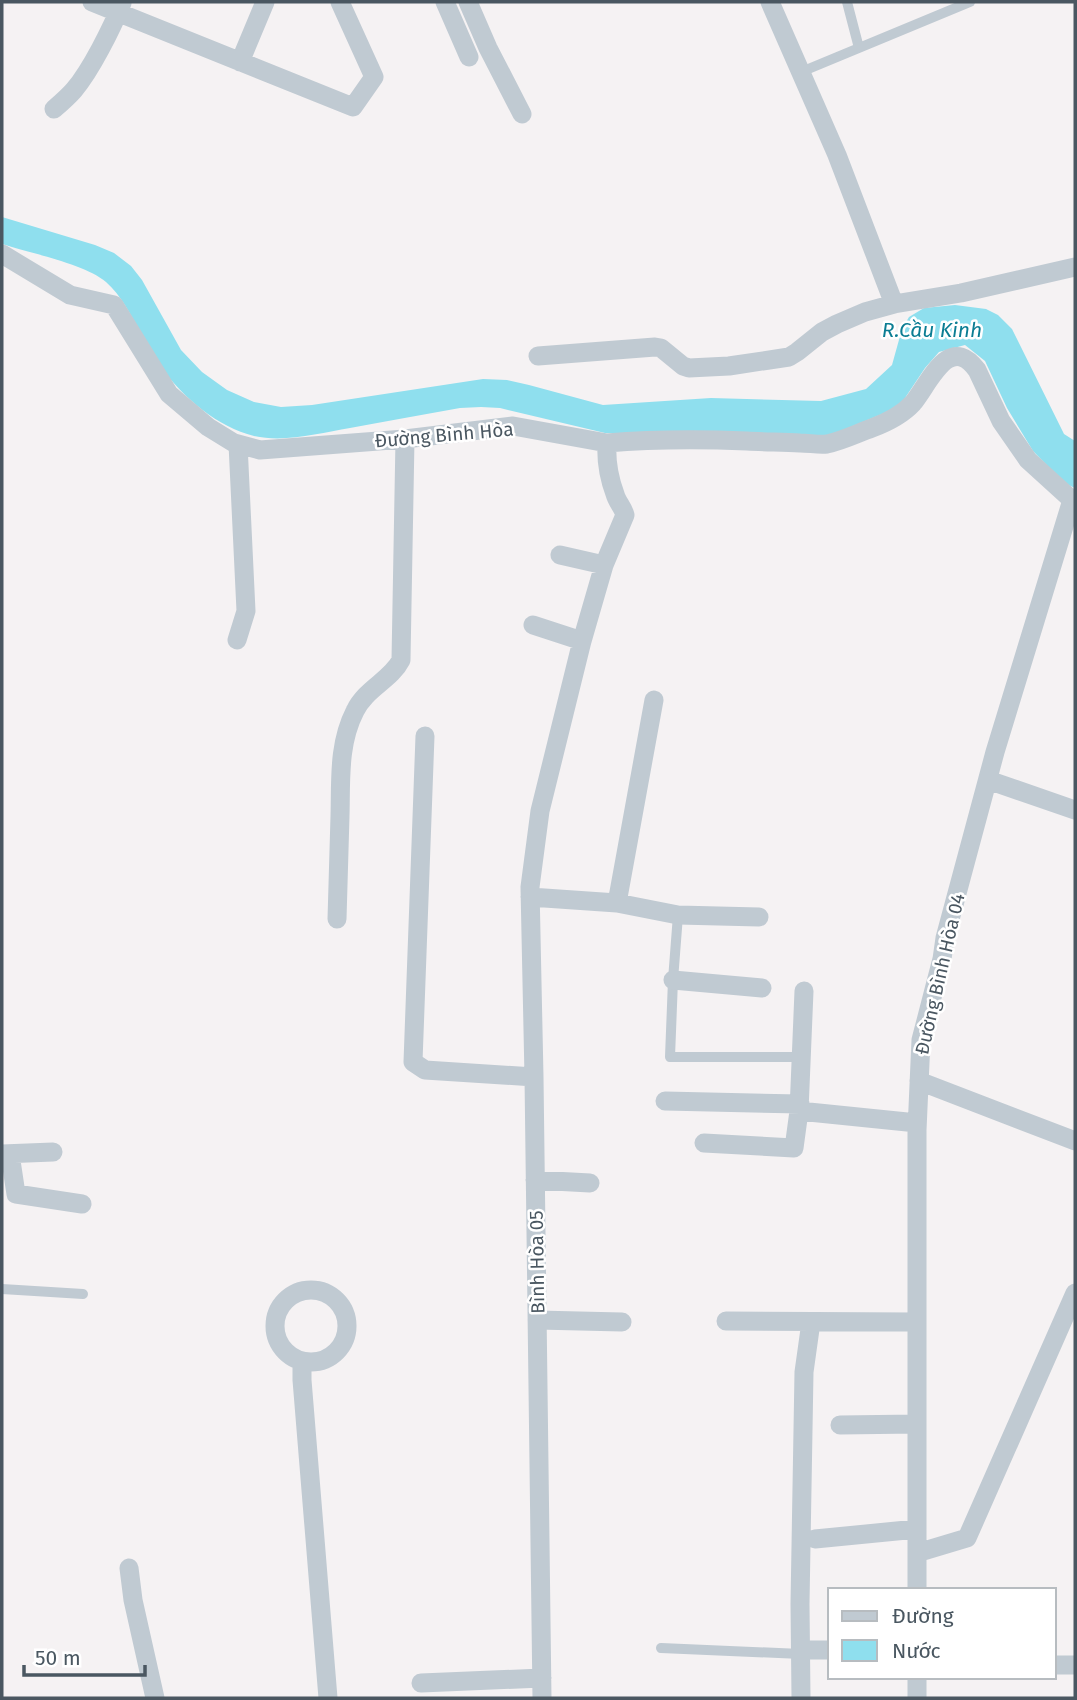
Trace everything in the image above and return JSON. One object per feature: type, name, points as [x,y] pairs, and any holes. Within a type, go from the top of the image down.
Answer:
[{"type":"street","points":[[92,2],[120,7],[240,62],[353,107],[374,77],[340,2]]},
{"type":"street","points":[[240,62],[265,2]]},
{"type":"street","points":[[445,2],[469,57]]},
{"type":"street","points":[[468,2],[522,114]]},
{"type":"street","points":[[770,2],[837,155],[894,304]]},
{"type":"street","points":[[54,109],[75,89],[120,7]]},
{"type":"street","name":"Đường Bình Hòa","points":[[2,254],[70,295],[114,305],[169,394],[208,427],[239,444],[260,450],[405,439],[513,426],[607,443],[708,439],[826,444],[874,428],[897,417],[913,403],[944,362],[958,356],[972,363],[977,370],[1001,421],[1028,460],[1073,500]]},
{"type":"street","points":[[538,356],[655,347],[661,348],[689,368],[729,366],[793,355],[837,324],[864,312],[1075,268]]},
{"type":"street","points":[[337,919],[342,748],[357,707],[370,690],[395,671],[401,660],[405,439]]},
{"type":"street","points":[[533,625],[582,641],[604,565],[625,515],[615,496],[606,458],[607,443]]},
{"type":"street","points":[[237,640],[246,611],[239,444]]},
{"type":"street","name":"Đường Bình Hòa 04","points":[[917,1588],[917,1124],[921,1040],[945,938],[995,752],[1073,500]]},
{"type":"street","points":[[559,555],[604,565]]},
{"type":"street","name":"Bình Hòa 05","points":[[542,1688],[530,897],[543,797],[582,641]]},
{"type":"street","points":[[617,904],[654,700]]},
{"type":"street","points":[[425,736],[413,1062],[425,1070],[534,1077]]},
{"type":"street","points":[[988,780],[1075,810]]},
{"type":"street","points":[[530,897],[617,904],[678,915],[759,917]]},
{"type":"street","points":[[673,980],[762,988]]},
{"type":"street","points":[[704,1143],[794,1148],[799,1108],[804,991]]},
{"type":"street","points":[[919,1081],[1075,1141]]},
{"type":"street","points":[[666,1101],[799,1108],[917,1124]]},
{"type":"street","points":[[53,1152],[6,1154],[16,1194],[82,1204]]},
{"type":"street","points":[[536,1180],[590,1183]]},
{"type":"street","points":[[917,1553],[967,1538],[1075,1293]]},
{"type":"street","points":[[537,1320],[622,1322]]},
{"type":"street","points":[[726,1321],[917,1322]]},
{"type":"street","points":[[801,1698],[804,1372],[811,1322]]},
{"type":"street","points":[[302,1361],[328,1698]]},
{"type":"street","points":[[840,1425],[916,1424]]},
{"type":"street","points":[[815,1539],[917,1529]]},
{"type":"street","points":[[129,1568],[133,1600],[155,1698]]},
{"type":"street","points":[[801,1652],[828,1650]]},
{"type":"street","points":[[1056,1665],[1075,1665]]},
{"type":"street","points":[[917,1679],[917,1698]]},
{"type":"street","points":[[421,1683],[542,1688]]},
{"type":"lane","points":[[847,2],[859,48]]},
{"type":"lane","points":[[801,72],[970,2]]},
{"type":"lane","points":[[678,915],[670,1057],[801,1057]]},
{"type":"lane","points":[[2,1289],[83,1294]]},
{"type":"lane","points":[[661,1648],[801,1652]]},
{"type":"water","name":"R.Cầu Kinh","points":[[2,217],[114,253],[131,266],[142,280],[181,350],[202,372],[227,390],[254,402],[281,407],[312,405],[483,379],[507,380],[603,405],[711,398],[821,401],[866,389],[892,365],[902,329],[909,317],[924,308],[955,305],[986,309],[998,315],[1012,329],[1064,434],[1075,441],[1075,488],[1064,483],[1033,451],[1007,408],[985,361],[965,345],[939,352],[901,404],[824,438],[605,433],[500,408],[481,407],[460,408],[302,436],[254,436],[227,426],[202,410],[180,390],[158,363],[125,305],[106,282],[71,264],[2,244]]}]
